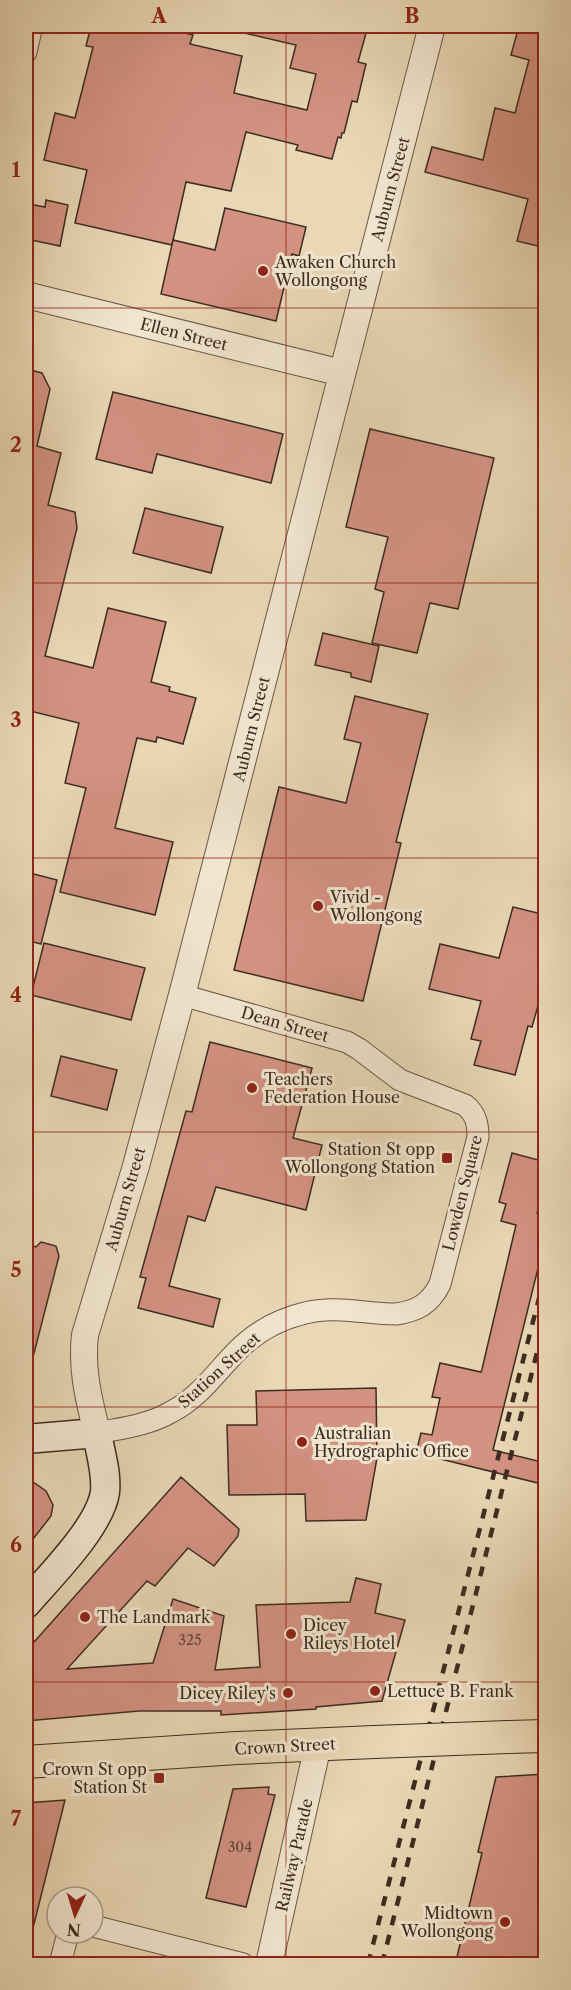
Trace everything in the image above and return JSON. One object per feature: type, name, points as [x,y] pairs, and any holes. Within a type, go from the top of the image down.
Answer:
[{"type":"main road","points":[[26,1439],[96,1433],[105,1481],[100,1509],[93,1523],[26,1604]]},
{"type":"main road","name":"Crown Street","points":[[26,1762],[374,1742],[546,1736]]},
{"type":"street","points":[[26,52],[32,26]]},
{"type":"street","name":"Auburn Street","points":[[96,1433],[85,1383],[85,1335],[136,1166],[182,995],[432,26]]},
{"type":"street","name":"Ellen Street","points":[[26,295],[342,373]]},
{"type":"street","name":"Dean Street","points":[[182,995],[347,1042],[382,1067]]},
{"type":"street","name":"Lowden Square","points":[[382,1067],[412,1085],[465,1105],[475,1117],[478,1129],[477,1144],[440,1284],[428,1303],[396,1314]]},
{"type":"street","name":"Station Street","points":[[96,1433],[140,1424],[170,1413],[197,1394],[249,1340],[275,1323],[322,1310],[396,1314]]},
{"type":"street","name":"Railway Parade","points":[[269,1965],[318,1745]]},
{"type":"street","points":[[105,1929],[243,1965]]},
{"type":"street","points":[[60,1965],[65,1945]]},
{"type":"building","points":[[91,26],[159,26],[193,35],[190,44],[242,56],[234,93],[307,110],[316,74],[290,68],[296,45],[244,33],[245,26],[368,26],[358,62],[366,64],[357,102],[352,101],[344,133],[341,138],[338,137],[332,159],[296,150],[298,145],[246,132],[231,191],[186,182],[172,245],[75,223],[87,170],[44,160],[55,113],[75,118],[93,47],[86,46]]},
{"type":"building","points":[[519,26],[546,26],[546,248],[517,241],[528,199],[425,172],[432,147],[483,160],[495,108],[515,113],[529,60],[511,55]]},
{"type":"building","points":[[46,200],[68,205],[60,246],[26,239],[29,204],[45,207]]},
{"type":"building","points":[[225,208],[306,227],[299,256],[292,254],[276,321],[161,294],[173,240],[215,250]]},
{"type":"building","points":[[26,369],[42,373],[50,389],[37,446],[61,453],[48,505],[75,512],[77,528],[45,656],[93,668],[108,608],[166,622],[151,682],[170,687],[169,691],[196,698],[183,744],[157,737],[156,742],[137,738],[115,828],[173,842],[155,915],[60,892],[86,788],[65,783],[79,723],[26,710]]},
{"type":"building","points":[[113,392],[283,434],[271,483],[157,454],[152,473],[96,459]]},
{"type":"building","points":[[370,429],[494,458],[458,609],[430,603],[417,653],[372,643],[384,592],[375,589],[388,537],[346,527]]},
{"type":"building","points":[[145,508],[223,527],[211,573],[133,553]]},
{"type":"building","points":[[323,633],[379,646],[371,682],[351,677],[351,673],[315,665]]},
{"type":"building","name":"Vivid - Wollongong","points":[[355,696],[428,714],[396,842],[401,843],[363,1001],[234,970],[279,787],[346,803],[361,743],[344,739]]},
{"type":"building","points":[[26,872],[57,880],[41,944],[26,940]]},
{"type":"building","points":[[513,907],[546,915],[546,977],[532,1027],[528,1026],[515,1075],[474,1065],[481,1041],[471,1039],[481,1001],[429,989],[440,944],[499,958]]},
{"type":"building","points":[[44,943],[145,968],[131,1020],[31,995]]},
{"type":"building","points":[[210,1042],[312,1068],[293,1138],[322,1145],[306,1210],[216,1187],[205,1221],[188,1216],[169,1286],[220,1299],[213,1327],[138,1308],[146,1278],[140,1277],[186,1111],[192,1112]]},
{"type":"building","points":[[61,1056],[117,1070],[107,1110],[51,1096]]},
{"type":"building","points":[[512,1153],[546,1162],[546,1182],[537,1213],[546,1215],[546,1236],[493,1450],[546,1463],[546,1485],[416,1453],[421,1433],[432,1435],[440,1398],[432,1397],[440,1363],[481,1372],[482,1369],[516,1225],[501,1221],[506,1204],[499,1202]]},
{"type":"building","points":[[41,1242],[56,1246],[59,1256],[32,1361],[26,1361],[26,1244],[36,1247]]},
{"type":"building","name":"Australian Hydrographic Office","points":[[376,1388],[377,1458],[366,1520],[306,1521],[305,1494],[229,1495],[227,1425],[257,1425],[256,1391]]},
{"type":"building","points":[[26,1477],[46,1491],[53,1505],[51,1516],[26,1548]]},
{"type":"building","points":[[181,1477],[239,1529],[238,1536],[214,1566],[188,1548],[155,1586],[147,1581],[67,1669],[153,1663],[173,1599],[224,1616],[215,1670],[260,1667],[256,1605],[350,1602],[356,1578],[381,1584],[375,1613],[405,1620],[382,1701],[316,1707],[316,1709],[221,1715],[221,1711],[139,1711],[26,1721],[26,1651]]},
{"type":"building","points":[[546,1774],[546,1965],[455,1965],[482,1853],[478,1852],[496,1777]]},
{"type":"building","points":[[269,1787],[268,1794],[275,1795],[246,1907],[206,1898],[233,1789]]},
{"type":"building","points":[[65,1800],[32,1932],[26,1931],[26,1803]]},
{"type":"railway","points":[[368,1964],[546,1271]]},
{"type":"railway","points":[[382,1964],[546,1317]]},
{"type":"place","name":"Awaken Church Wollongong","points":[[263,271]]},
{"type":"place","name":"Vivid - Wollongong","points":[[318,906]]},
{"type":"place","name":"Teachers Federation House","points":[[252,1088]]},
{"type":"place","name":"Station St opp Wollongong Station","points":[[447,1158]]},
{"type":"place","name":"Australian Hydrographic Office","points":[[302,1442]]},
{"type":"place","name":"The Landmark","points":[[85,1617]]},
{"type":"place","name":"Dicey Rileys Hotel","points":[[291,1634]]},
{"type":"place","name":"Lettuce B. Frank","points":[[375,1691]]},
{"type":"place","name":"Dicey Riley's","points":[[288,1693]]},
{"type":"place","name":"Crown St opp Station St","points":[[159,1778]]},
{"type":"place","name":"Midtown Wollongong","points":[[505,1922]]}]
